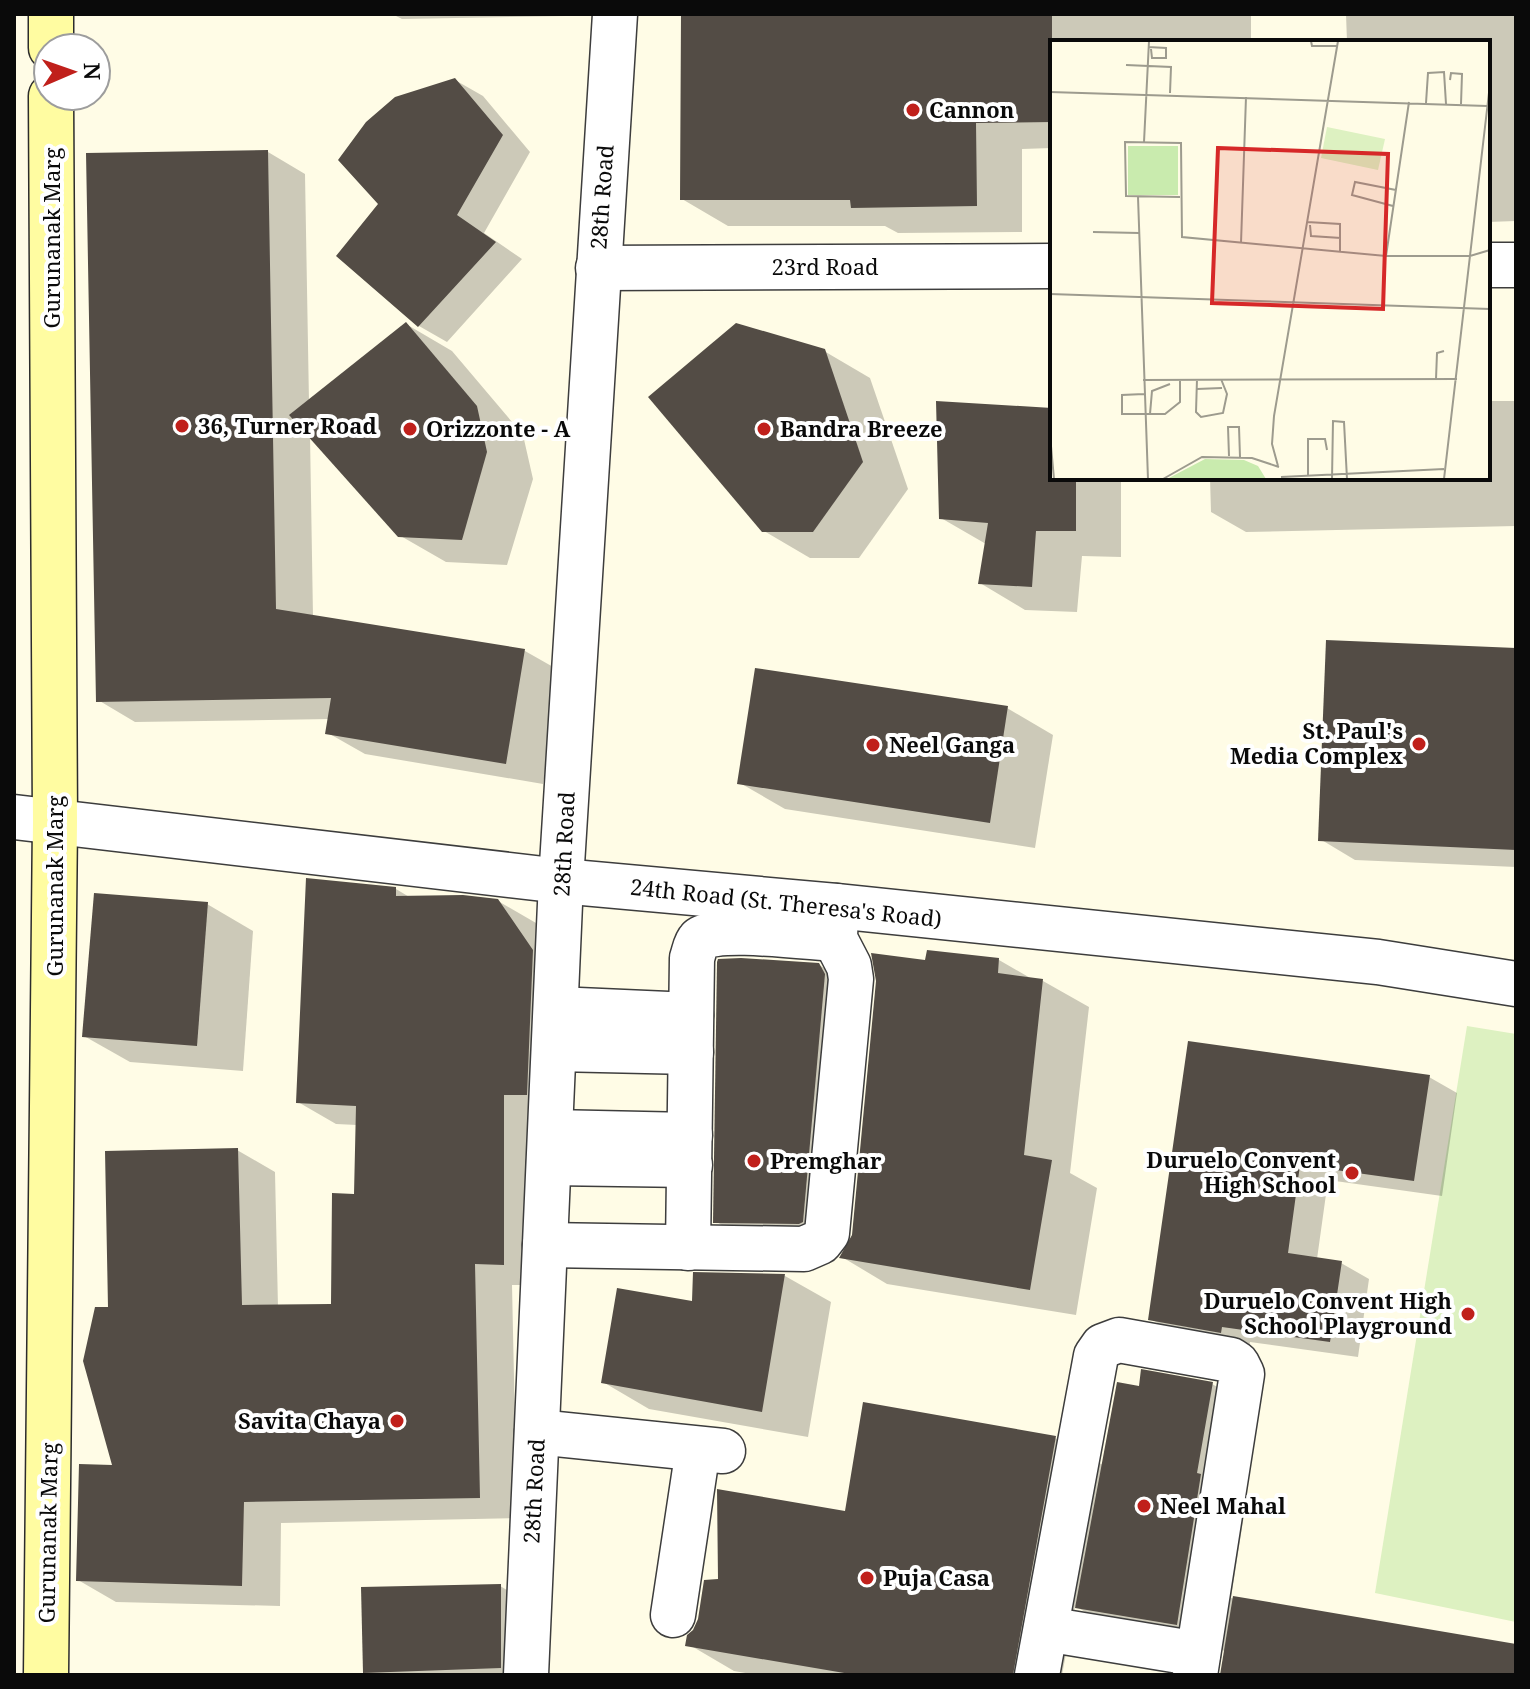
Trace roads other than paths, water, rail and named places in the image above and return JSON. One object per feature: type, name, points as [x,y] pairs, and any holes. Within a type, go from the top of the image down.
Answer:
[{"type":"main road","name":"Gurunanak Marg","points":[[46,1675],[35,820],[51,112]]},
{"type":"street","name":"28th Road","points":[[526,1675],[561,881],[615,14]]},
{"type":"street","points":[[1490,265],[1516,265]]},
{"type":"street","name":"23rd Road","points":[[598,268],[1050,266]]},
{"type":"street","name":"24th Road (St. Theresa's Road)","points":[[35,820],[561,881],[835,923],[1378,962],[1516,984]]},
{"type":"street","points":[[546,1231],[688,1234],[804,1249],[820,1242],[827,1233],[851,979],[835,923],[708,934],[698,940],[692,958],[688,1234]]},
{"type":"street","points":[[555,1029],[691,1034]]},
{"type":"street","points":[[550,1147],[690,1150]]},
{"type":"street","points":[[1037,1675],[1096,1356],[1103,1346],[1119,1340],[1231,1360],[1237,1364],[1242,1374],[1197,1665],[1124,1659],[1046,1629]]},
{"type":"street","points":[[537,1432],[710,1450],[673,1615]]},
{"type":"place","name":"Cannon","points":[[913,110]]},
{"type":"place","name":"36, Turner Road","points":[[182,426]]},
{"type":"place","name":"Orizzonte - A","points":[[410,429]]},
{"type":"place","name":"Bandra Breeze","points":[[764,429]]},
{"type":"place","name":"St. Paul's Media Complex","points":[[1419,744]]},
{"type":"place","name":"Neel Ganga","points":[[873,745]]},
{"type":"place","name":"Premghar","points":[[754,1161]]},
{"type":"place","name":"Duruelo Convent High School","points":[[1352,1173]]},
{"type":"place","name":"Duruelo Convent High School Playground","points":[[1468,1314]]},
{"type":"place","name":"Savita Chaya","points":[[397,1421]]},
{"type":"place","name":"Neel Mahal","points":[[1144,1506]]},
{"type":"place","name":"Puja Casa","points":[[867,1578]]}]
